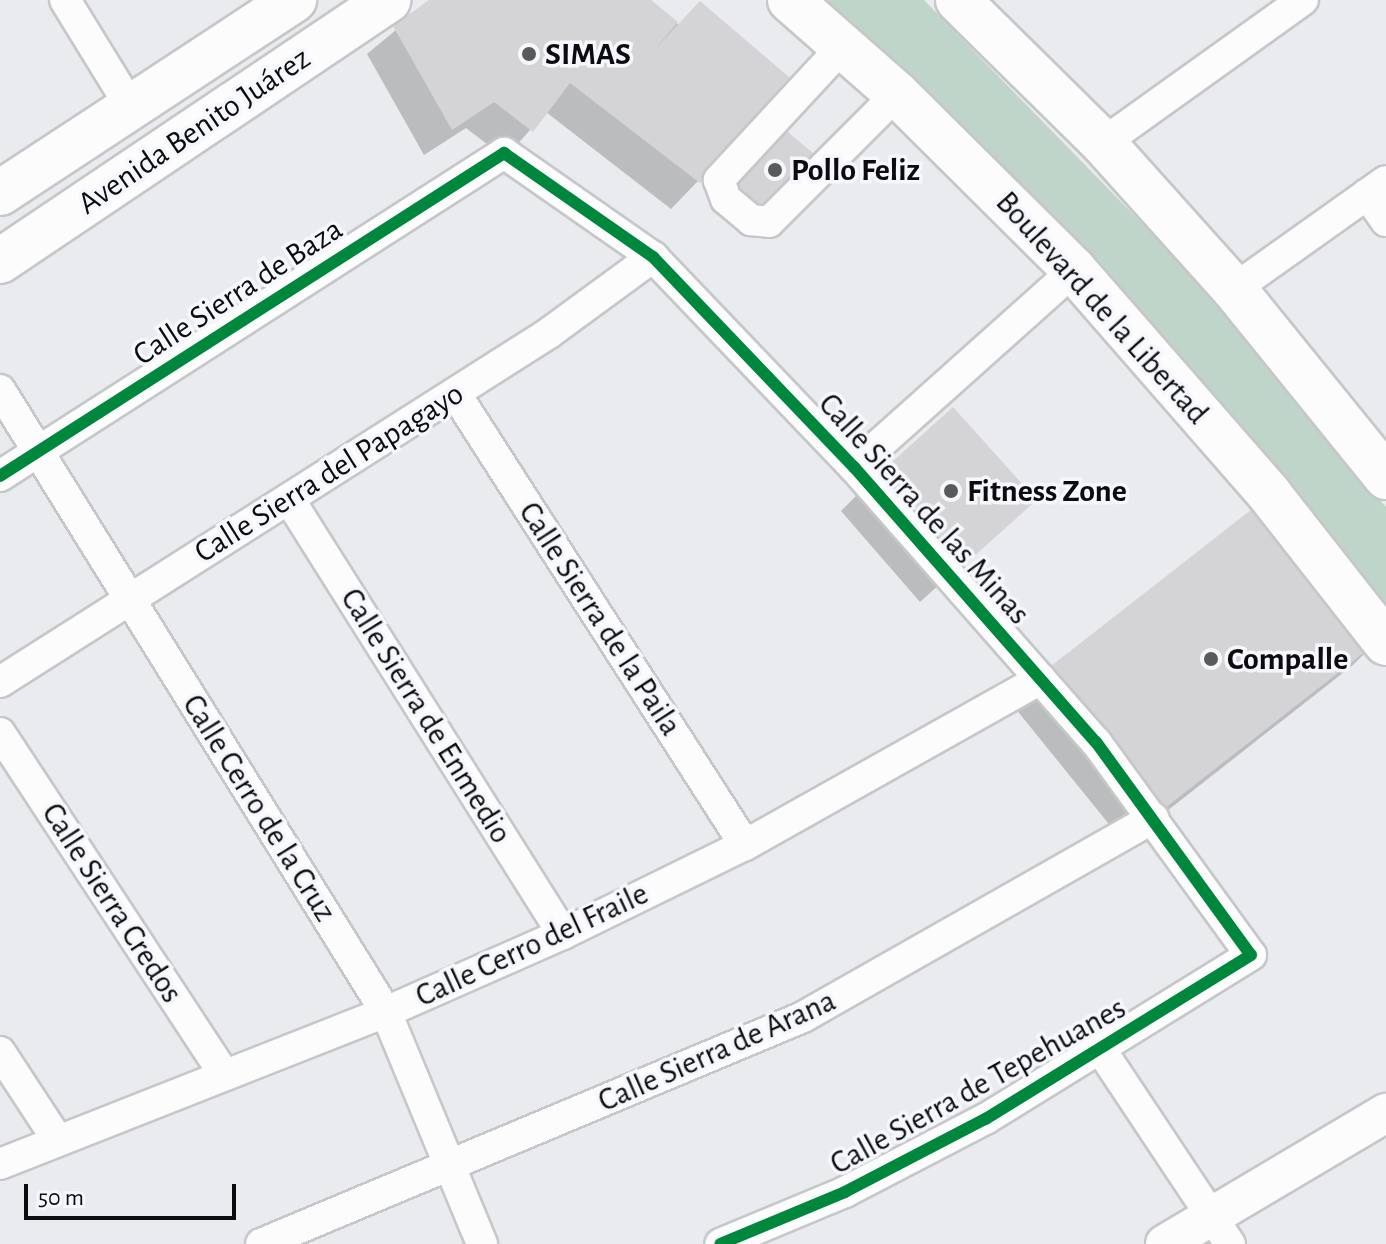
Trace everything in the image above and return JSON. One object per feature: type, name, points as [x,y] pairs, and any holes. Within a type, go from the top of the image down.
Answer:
[{"type":"main road","name":"Avenida Benito Juárez","points":[[0,193],[294,0]]},
{"type":"main road","name":"Avenida Benito Juárez","points":[[0,261],[388,0]]},
{"type":"main road","name":"Boulevard de la Libertad","points":[[790,0],[897,94],[1074,270],[1270,495],[1386,643]]},
{"type":"main road","points":[[960,0],[1103,143],[1234,289],[1386,477]]},
{"type":"street","points":[[65,0],[132,109]]},
{"type":"street","points":[[1103,143],[1303,0]]},
{"type":"street","points":[[843,46],[719,180],[726,199],[751,220],[769,222],[897,94]]},
{"type":"street","name":"Calle Sierra de las Minas","points":[[504,153],[653,257],[854,467],[1041,679],[1153,818],[1251,955]]},
{"type":"street","name":"Calle Sierra de Baza","points":[[0,476],[504,153]]},
{"type":"street","points":[[1234,289],[1376,188],[1386,221]]},
{"type":"street","name":"Calle Sierra del Papagayo","points":[[0,682],[455,393],[653,257]]},
{"type":"street","points":[[854,467],[1074,270]]},
{"type":"street","name":"Calle Cerro de la Cruz","points":[[0,390],[386,1012],[482,1244]]},
{"type":"street","name":"Calle Sierra de la Paila","points":[[455,393],[745,845]]},
{"type":"street","name":"Calle Sierra de Enmedio","points":[[289,499],[563,934]]},
{"type":"street","name":"Calle Cerro del Fraile","points":[[0,1164],[386,1012],[563,934],[745,845],[1041,679]]},
{"type":"street","name":"Calle Sierra Credos","points":[[0,733],[224,1074]]},
{"type":"street","name":"Calle Sierra de Arana","points":[[261,1244],[803,1017],[1153,818]]},
{"type":"street","name":"Calle Sierra de Tepehuanes","points":[[720,1244],[845,1192],[1101,1050],[1251,955]]},
{"type":"street","points":[[1101,1050],[1221,1230]]},
{"type":"street","points":[[0,1052],[57,1139]]},
{"type":"street","points":[[1165,1244],[1221,1230],[1386,1113]]},
{"type":"green space","points":[[822,0],[924,0],[1174,256],[1386,507],[1386,620]]},
{"type":"building","points":[[429,0],[651,0],[678,22],[654,50],[700,1],[796,83],[700,183],[570,83],[533,132],[494,102],[452,130],[393,26]]},
{"type":"building","name":"Pollo Feliz","points":[[782,127],[820,159],[771,217],[733,185]]},
{"type":"building","name":"Fitness Zone","points":[[953,407],[1037,500],[951,577],[868,484]]},
{"type":"building","name":"Compalle","points":[[1270,495],[1382,638],[1150,819],[1038,676]]},
{"type":"cycle path","points":[[0,476],[504,153],[653,257],[854,467],[1096,742],[1251,955],[985,1119],[845,1192],[720,1244]]},
{"type":"place","name":"SIMAS","points":[[529,54]]},
{"type":"place","name":"Pollo Feliz","points":[[775,170]]},
{"type":"place","name":"Fitness Zone","points":[[951,491]]},
{"type":"place","name":"Compalle","points":[[1211,659]]}]
